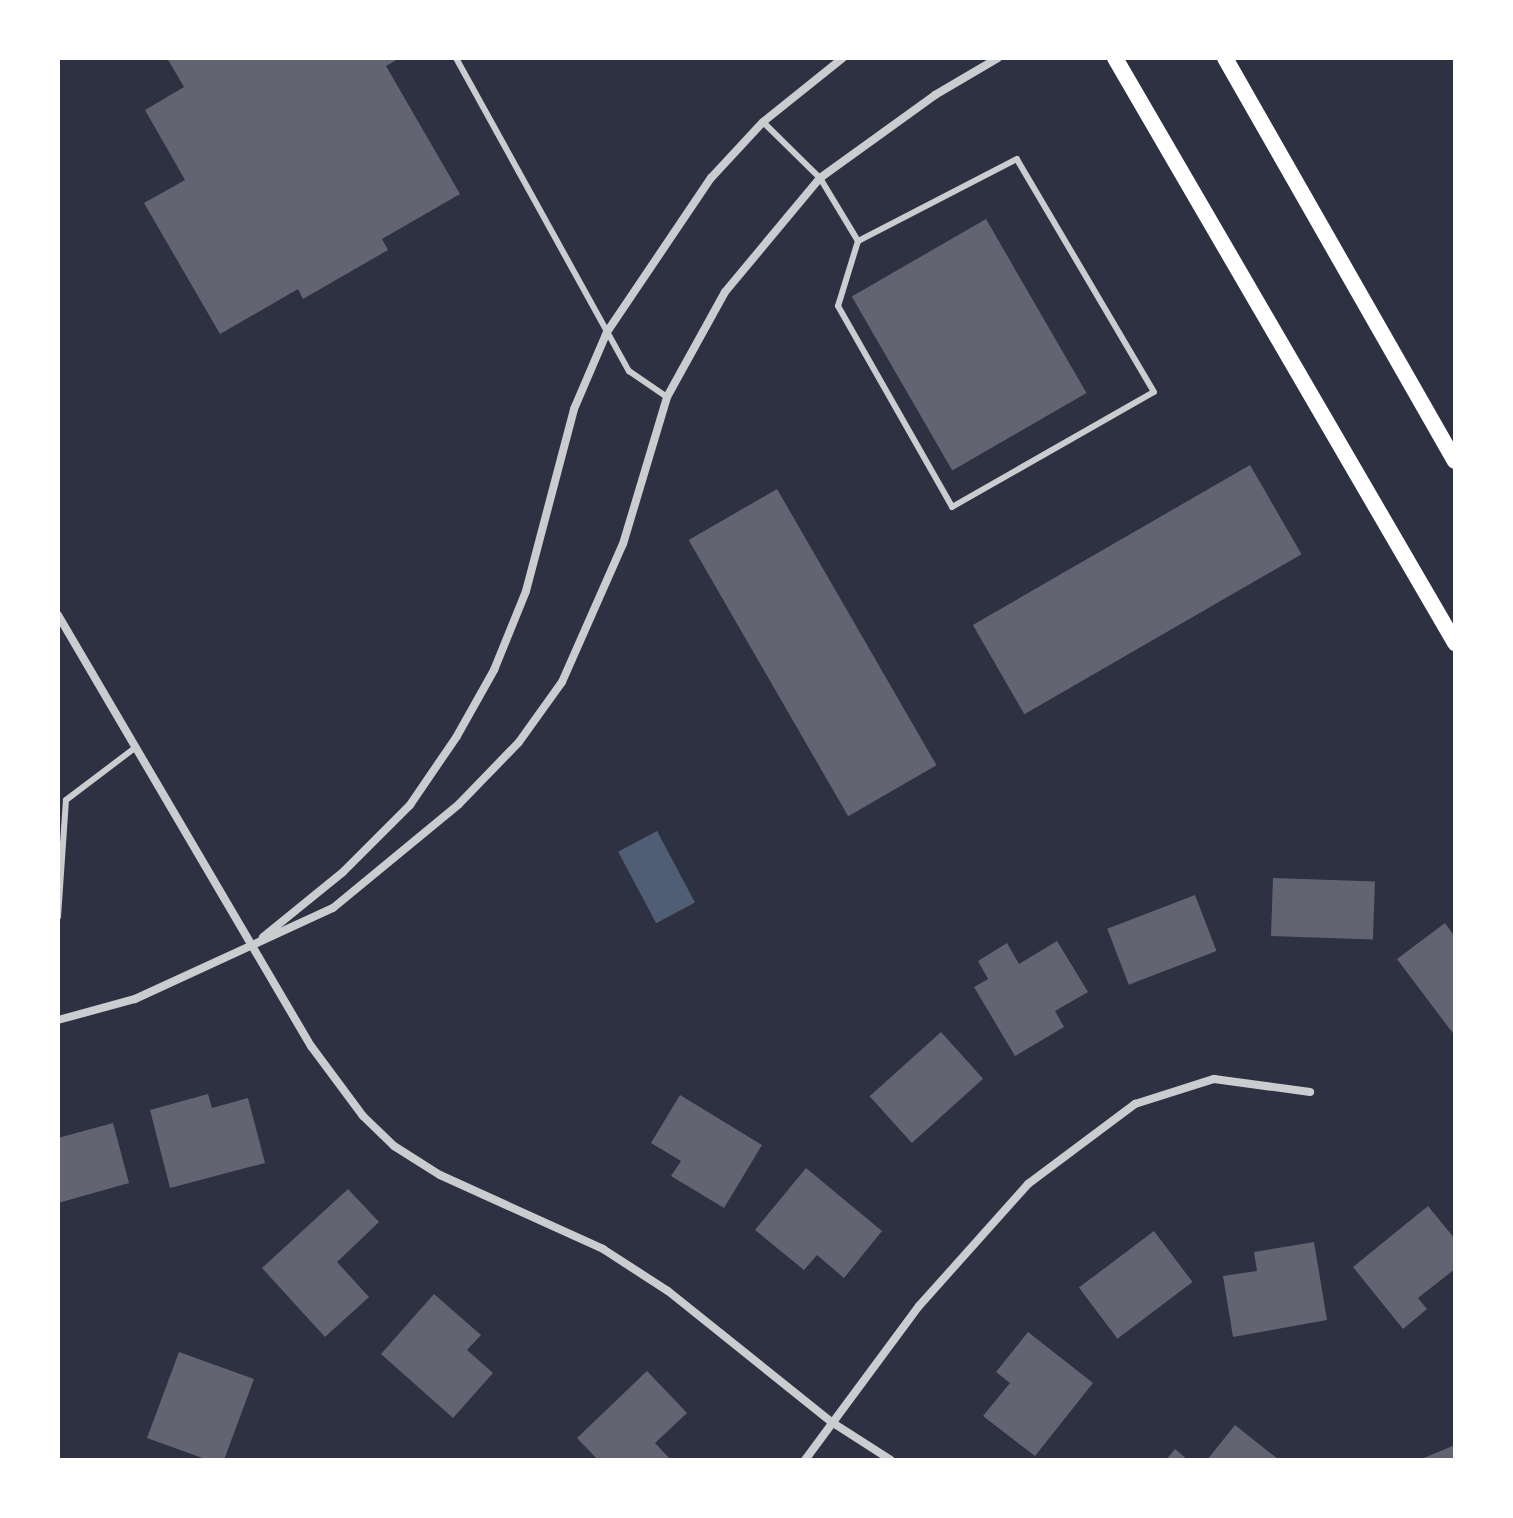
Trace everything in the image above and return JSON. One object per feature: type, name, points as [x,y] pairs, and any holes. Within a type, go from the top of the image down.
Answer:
[{"type":"main road","points":[[1115,58],[1455,643]]},
{"type":"main road","points":[[1225,58],[1455,461]]},
{"type":"street","points":[[253,945],[343,872],[410,805],[457,736],[494,670],[526,591],[574,409],[607,332],[711,178],[763,122],[843,58]]},
{"type":"street","points":[[58,1020],[135,999],[333,908],[418,840],[519,742],[562,682],[592,620],[623,544],[667,397],[725,292],[820,178],[935,95],[998,58]]},
{"type":"street","points":[[58,615],[335,1084],[394,1146],[481,1197],[603,1249],[668,1291],[830,1421],[891,1460]]},
{"type":"street","points":[[805,1460],[830,1421],[919,1306],[1028,1184],[1135,1104],[1214,1079],[1310,1092]]},
{"type":"lane","points":[[456,58],[629,371],[667,397]]},
{"type":"lane","points":[[763,122],[820,178],[858,241],[838,306],[952,507],[1154,392],[1017,159],[858,241]]},
{"type":"lane","points":[[58,917],[66,800],[136,747]]},
{"type":"water","points":[[657,831],[695,903],[656,923],[618,852]]},
{"type":"building","points":[[167,58],[400,58],[386,66],[460,194],[382,239],[388,250],[303,299],[298,289],[220,334],[144,203],[185,180],[145,110],[184,87]]},
{"type":"building","points":[[986,219],[1086,393],[952,471],[852,296]]},
{"type":"building","points":[[1250,465],[1302,554],[1024,714],[973,625]]},
{"type":"building","points":[[777,489],[936,765],[848,816],[689,540]]},
{"type":"building","points":[[1273,878],[1375,882],[1373,940],[1271,936]]},
{"type":"building","points":[[1195,895],[1217,951],[1129,985],[1107,929]]},
{"type":"building","points":[[1445,923],[1455,937],[1455,1036],[1397,959]]},
{"type":"building","points":[[1057,941],[1088,992],[1055,1011],[1064,1027],[1015,1056],[974,987],[988,979],[978,961],[1007,943],[1019,964]]},
{"type":"building","points":[[941,1032],[983,1079],[912,1143],[870,1096]]},
{"type":"building","points":[[208,1094],[212,1108],[248,1098],[265,1163],[170,1188],[150,1110]]},
{"type":"building","points":[[680,1095],[762,1145],[724,1208],[671,1176],[681,1161],[651,1143]]},
{"type":"building","points":[[113,1123],[129,1183],[58,1203],[58,1138]]},
{"type":"building","points":[[806,1168],[882,1231],[844,1278],[817,1255],[804,1270],[755,1230]]},
{"type":"building","points":[[348,1189],[379,1222],[337,1262],[369,1297],[325,1337],[262,1268]]},
{"type":"building","points":[[1428,1206],[1455,1239],[1455,1269],[1418,1298],[1427,1309],[1403,1329],[1353,1267]]},
{"type":"building","points":[[1154,1231],[1193,1282],[1117,1339],[1079,1288]]},
{"type":"building","points":[[1314,1242],[1327,1320],[1233,1337],[1223,1276],[1257,1271],[1254,1252]]},
{"type":"building","points":[[434,1294],[481,1335],[467,1350],[493,1373],[453,1418],[381,1354]]},
{"type":"building","points":[[1028,1332],[1093,1383],[1035,1456],[983,1416],[1010,1383],[996,1372]]},
{"type":"building","points":[[179,1352],[254,1379],[224,1460],[208,1460],[147,1438]]},
{"type":"building","points":[[647,1371],[687,1413],[655,1443],[671,1460],[598,1460],[577,1438]]},
{"type":"building","points":[[1235,1425],[1279,1460],[1207,1460]]},
{"type":"building","points":[[1455,1445],[1455,1460],[1419,1460]]},
{"type":"building","points":[[1175,1449],[1188,1460],[1166,1460]]}]
